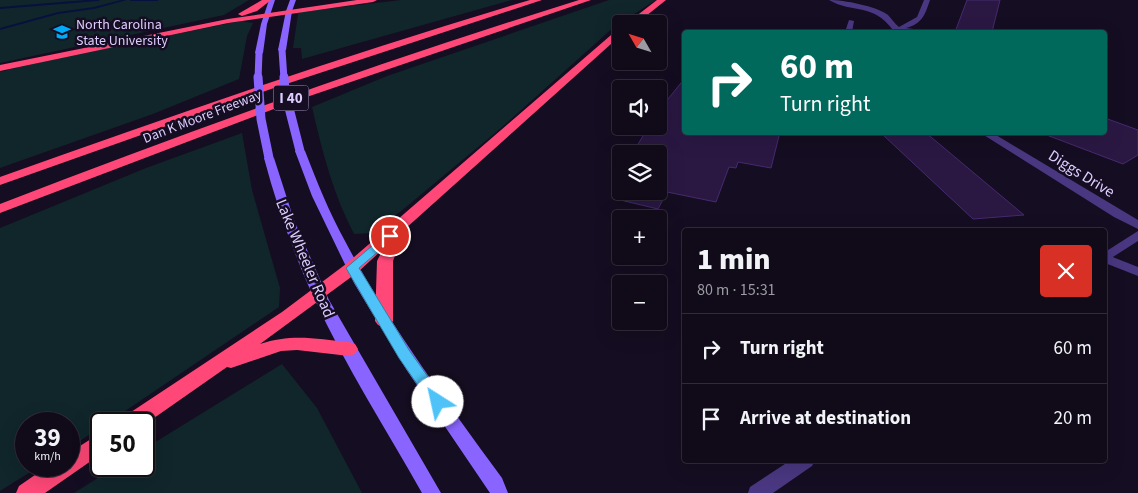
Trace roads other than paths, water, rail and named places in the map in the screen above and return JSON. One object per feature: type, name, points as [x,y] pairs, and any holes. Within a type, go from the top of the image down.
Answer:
[{"type":"highway","points":[[213,24],[248,12],[267,0]]},
{"type":"highway","points":[[294,0],[319,4],[371,0]]},
{"type":"highway","points":[[0,68],[213,24],[268,14],[371,0]]},
{"type":"highway","name":"Dan K Moore Freeway","points":[[0,181],[190,112],[356,56],[538,0]]},
{"type":"highway","name":"Dan K Moore Freeway","points":[[0,209],[340,81],[472,36],[587,0]]},
{"type":"highway","points":[[642,15],[662,0]]},
{"type":"highway","points":[[147,412],[214,367],[352,268],[612,39]]},
{"type":"highway","points":[[384,321],[385,261],[400,227]]},
{"type":"highway","points":[[214,367],[280,344],[296,343],[349,349]]},
{"type":"highway","points":[[27,493],[50,477]]},
{"type":"main road","name":"Lake Wheeler Road","points":[[272,0],[259,53],[258,96],[261,127],[291,231],[318,293],[432,493]]},
{"type":"main road","name":"Lake Wheeler Road","points":[[294,0],[289,11],[282,50],[285,92],[300,151],[313,188],[352,268],[404,354],[500,493]]},
{"type":"street","points":[[832,0],[874,11],[886,17],[896,30]]},
{"type":"street","points":[[900,30],[921,20],[928,0]]},
{"type":"street","points":[[849,30],[852,21]]},
{"type":"street","name":"Diggs Drive","points":[[988,135],[1138,225]]},
{"type":"street","points":[[1107,257],[1138,235]]},
{"type":"street","points":[[1107,259],[1138,272]]},
{"type":"street","points":[[757,493],[802,463]]},
{"type":"waterway","points":[[0,8],[98,0]]},
{"type":"waterway","points":[[0,29],[58,13],[94,8],[125,0]]},
{"type":"waterway","points":[[131,0],[157,0]]},
{"type":"place","name":"North Carolina State University","points":[[62,32]]}]
